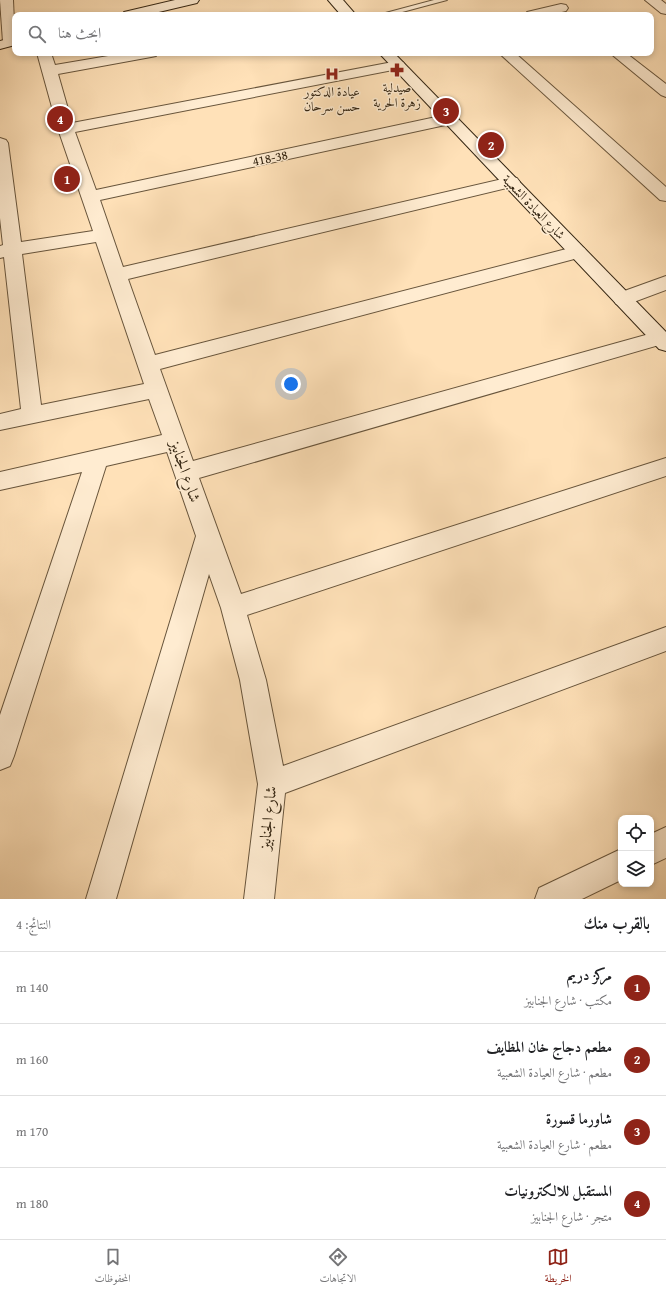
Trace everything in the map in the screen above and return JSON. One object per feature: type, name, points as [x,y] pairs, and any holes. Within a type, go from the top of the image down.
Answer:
[{"type":"street","points":[[6,0],[4,19],[8,43]]},
{"type":"street","points":[[142,12],[192,0]]},
{"type":"street","points":[[335,0],[347,12]]},
{"type":"street","points":[[652,0],[666,10]]},
{"type":"street","points":[[544,12],[561,8]]},
{"type":"street","points":[[46,62],[116,56]]},
{"type":"street","name":"شارع العيادة الشعبية","points":[[389,56],[663,341]]},
{"type":"street","points":[[509,56],[666,196]]},
{"type":"street","points":[[621,56],[666,92]]},
{"type":"street","name":"شارع الجنابيز","points":[[46,62],[66,129],[176,441],[232,608],[254,680],[272,784],[259,899]]},
{"type":"street","points":[[66,129],[398,65]]},
{"type":"street","name":"418-38","points":[[90,197],[450,119]]},
{"type":"street","points":[[0,143],[6,251],[32,416]]},
{"type":"street","points":[[117,274],[511,182]]},
{"type":"street","points":[[6,251],[103,235]]},
{"type":"street","points":[[148,365],[578,252]]},
{"type":"street","points":[[623,299],[666,283]]},
{"type":"street","points":[[186,472],[663,341]]},
{"type":"street","points":[[0,422],[157,389]]},
{"type":"street","points":[[0,481],[176,441]]},
{"type":"street","points":[[0,756],[97,459]]},
{"type":"street","points":[[232,608],[666,467]]},
{"type":"street","points":[[101,899],[208,536]]},
{"type":"street","points":[[272,784],[666,639]]},
{"type":"street","points":[[654,848],[666,842]]},
{"type":"street","points":[[550,899],[618,865]]},
{"type":"lane","points":[[394,12],[443,0]]},
{"type":"place","name":"صيدلية زهرة الحرية","points":[[397,70]]},
{"type":"place","name":"عيادة الدكتور حسن سرحان","points":[[332,74]]},
{"type":"place","name":"شاورما قسورة","points":[[446,111]]},
{"type":"place","name":"المستقبل للالكترونيات","points":[[60,119]]},
{"type":"place","name":"مطعم دجاج خان المظايف","points":[[491,145]]},
{"type":"place","name":"مركز دريم","points":[[67,179]]}]
